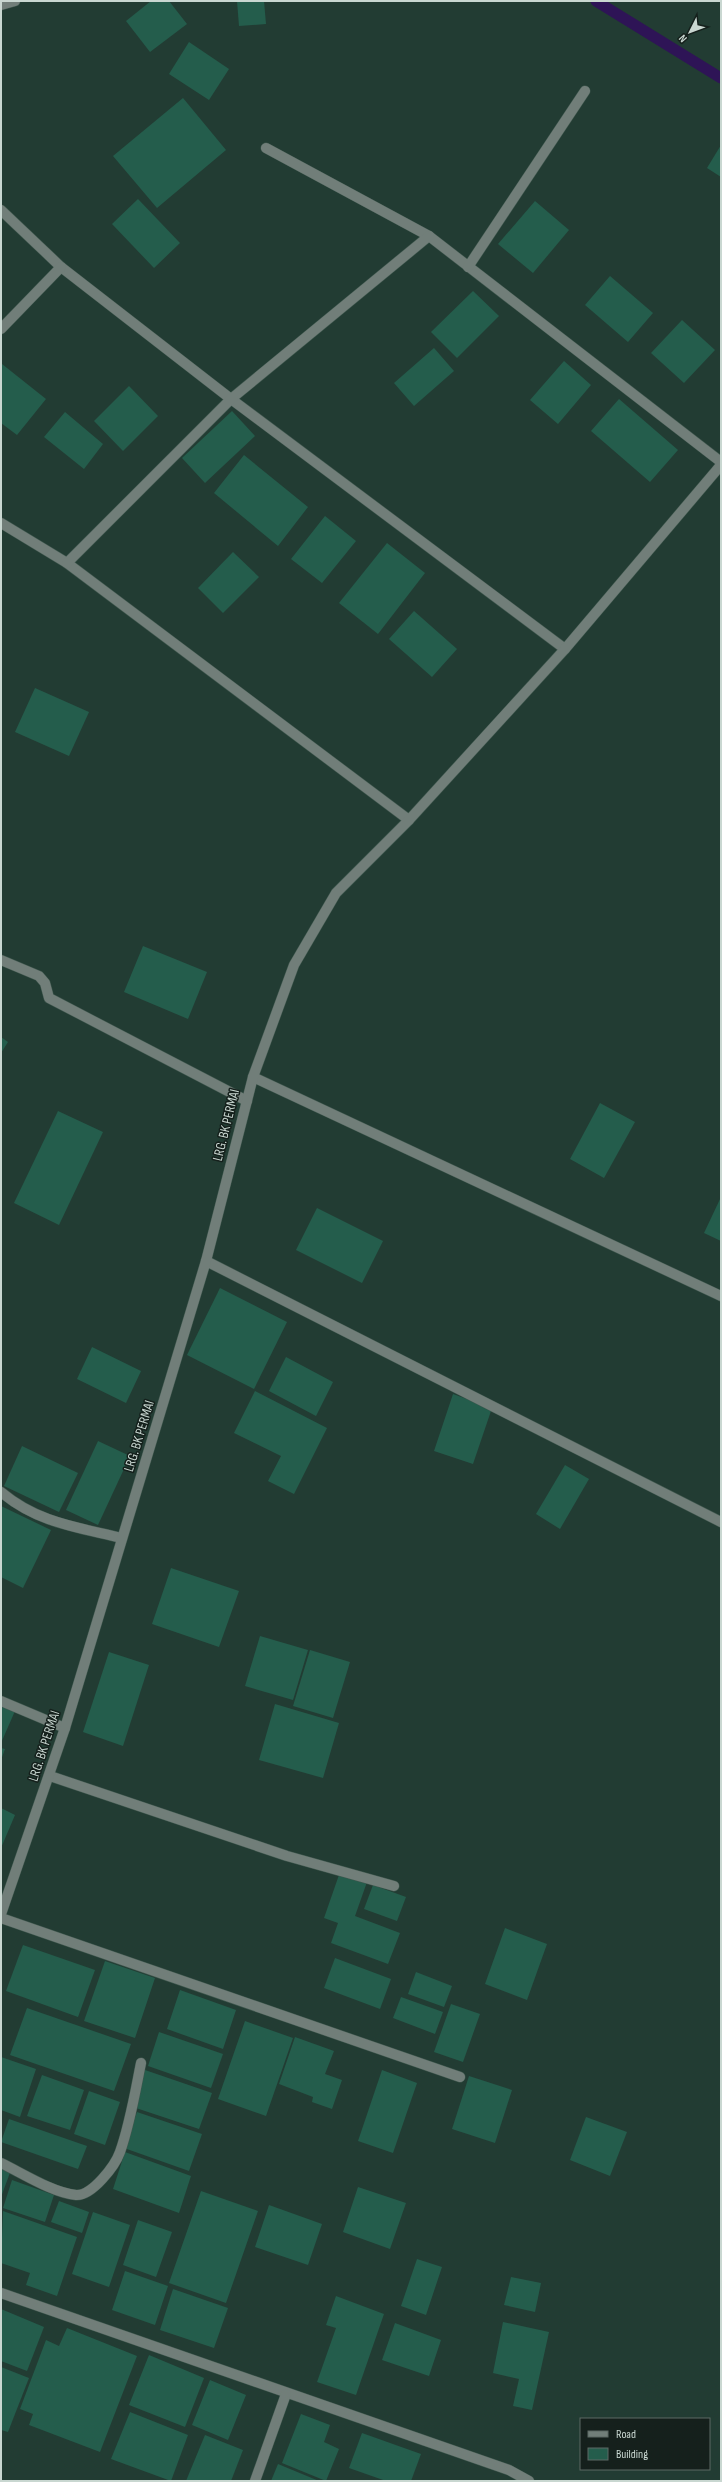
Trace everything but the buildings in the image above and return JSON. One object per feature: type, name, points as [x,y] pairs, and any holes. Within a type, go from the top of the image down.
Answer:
[{"type":"street","points":[[1,5],[14,1]]},
{"type":"street","points":[[468,267],[585,91]]},
{"type":"street","points":[[266,148],[429,236],[721,462]]},
{"type":"street","points":[[1,210],[61,267],[231,399],[565,649]]},
{"type":"street","points":[[67,563],[231,399],[429,236]]},
{"type":"street","points":[[1,329],[61,267]]},
{"type":"street","name":"LRG. BK PERMAI","points":[[1,1914],[50,1776],[65,1728],[206,1261],[253,1077],[294,964],[336,893],[408,820],[565,649],[721,465]]},
{"type":"street","points":[[1,523],[67,563],[408,820]]},
{"type":"street","points":[[1,960],[39,976],[45,983],[49,998],[247,1101]]},
{"type":"street","points":[[253,1077],[721,1296]]},
{"type":"street","points":[[206,1261],[721,1522]]},
{"type":"street","points":[[1,1492],[15,1504],[43,1519],[122,1538]]},
{"type":"street","points":[[1,1702],[65,1728]]},
{"type":"street","points":[[50,1776],[287,1856],[394,1886]]},
{"type":"street","points":[[1,1918],[460,2077]]},
{"type":"street","points":[[1,2163],[65,2194],[78,2195],[88,2193],[105,2176],[120,2154],[142,2064]]},
{"type":"street","points":[[1,2293],[286,2394],[509,2470],[529,2481]]},
{"type":"street","points":[[254,2481],[286,2394]]},
{"type":"waterway","points":[[596,1],[721,78]]}]
